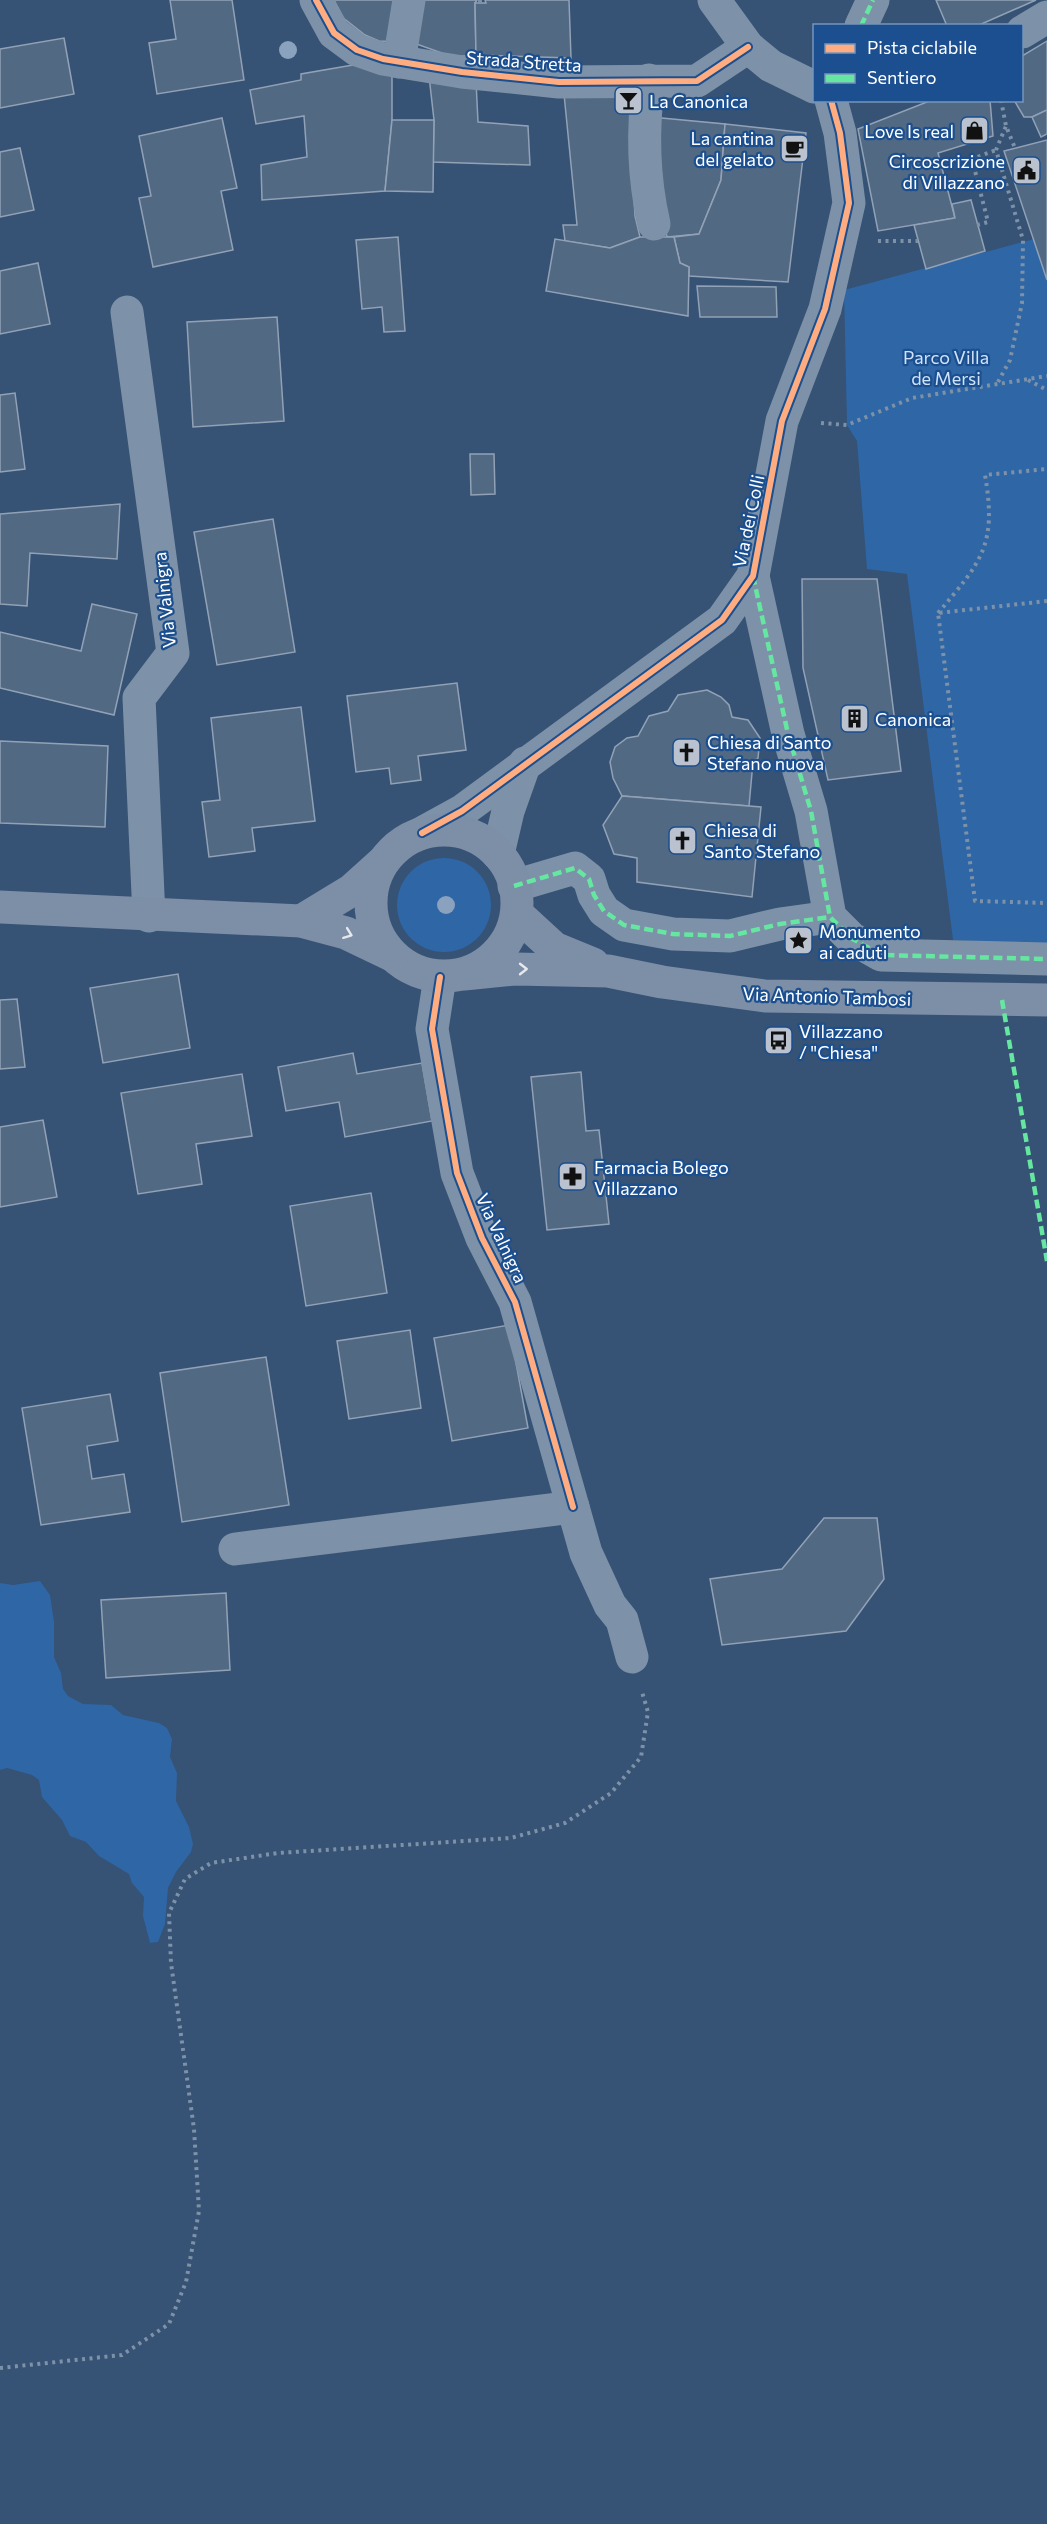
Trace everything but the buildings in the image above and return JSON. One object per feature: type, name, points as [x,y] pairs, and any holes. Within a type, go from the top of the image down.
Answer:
[{"type":"main road","points":[[0,907],[149,916],[301,921],[346,933],[392,955],[423,974],[452,976],[484,965],[500,952],[511,934],[516,900],[512,874],[498,854],[483,841],[465,833],[444,831],[422,833],[401,844],[352,890],[301,921]]},
{"type":"main road","points":[[384,862],[374,880],[371,901],[373,922],[392,955]]},
{"type":"main road","points":[[516,900],[554,948],[608,970]]},
{"type":"main road","name":"Via Antonio Tambosi","points":[[452,976],[516,969],[608,970],[662,982],[765,996],[1047,1000]]},
{"type":"street","name":"Strada Stretta","points":[[316,0],[334,33],[357,50],[399,62],[462,72],[559,82],[697,81],[748,47]]},
{"type":"street","points":[[399,62],[409,0]]},
{"type":"street","points":[[714,0],[748,47],[771,66],[813,87]]},
{"type":"street","points":[[862,24],[873,0]]},
{"type":"street","points":[[1023,31],[1047,17]]},
{"type":"street","points":[[649,80],[644,115],[645,185],[654,224]]},
{"type":"street","name":"Via dei Colli","points":[[422,833],[462,811],[525,763],[659,669],[722,620],[753,576],[782,422],[825,309],[849,203],[840,134],[832,102]]},
{"type":"street","name":"Via Valnigra","points":[[127,312],[173,653],[139,698],[149,916]]},
{"type":"street","points":[[753,576],[788,734],[811,810],[830,917],[850,938],[881,955],[1047,959]]},
{"type":"street","points":[[498,854],[508,811],[525,763]]},
{"type":"street","points":[[516,900],[574,868],[589,879],[594,895],[604,911],[624,925],[673,934],[730,936],[780,924],[830,917]]},
{"type":"street","name":"Via Valnigra","points":[[452,976],[432,1029],[457,1173],[482,1238],[515,1302],[586,1553],[609,1605],[622,1620],[632,1657]]},
{"type":"street","points":[[235,1549],[573,1507]]},
{"type":"path","points":[[1001,102],[1006,126],[1016,148]]},
{"type":"path","points":[[998,382],[1010,360],[1022,303],[1023,240],[996,150],[1006,126]]},
{"type":"path","points":[[977,225],[988,222],[972,159],[996,150]]},
{"type":"path","points":[[881,240],[918,241]]},
{"type":"path","points":[[782,422],[847,424],[912,398],[998,382],[1047,376]]},
{"type":"path","points":[[1028,380],[1047,390]]},
{"type":"path","points":[[1047,469],[985,475],[990,502],[990,530],[982,555],[938,613],[975,901],[1047,903]]},
{"type":"path","points":[[938,613],[1047,601]]},
{"type":"path","points":[[0,2368],[122,2355],[169,2324],[186,2282],[199,2211],[194,2129],[171,1964],[169,1913],[184,1879],[210,1863],[278,1853],[511,1838],[565,1824],[611,1793],[641,1757],[648,1712],[632,1657]]},
{"type":"green space","name":"Parco Villa de Mersi","points":[[1034,239],[1047,279],[1047,945],[953,940],[907,574],[867,569],[857,441],[847,425],[844,290]]},
{"type":"green space","points":[[444,858],[462,862],[477,872],[487,887],[491,905],[487,923],[477,938],[462,948],[444,952],[426,948],[411,938],[401,923],[397,905],[401,887],[411,872],[426,862]]},
{"type":"green space","points":[[40,1581],[50,1595],[54,1622],[54,1657],[61,1673],[63,1689],[68,1696],[83,1704],[111,1705],[123,1715],[159,1723],[167,1728],[172,1739],[170,1757],[177,1773],[176,1801],[189,1827],[193,1844],[191,1852],[176,1872],[168,1888],[165,1924],[158,1942],[150,1943],[143,1916],[144,1897],[132,1883],[129,1874],[99,1856],[86,1842],[70,1836],[62,1820],[42,1797],[39,1780],[32,1775],[7,1768],[0,1770],[0,1583],[13,1585]]},
{"type":"marked path","points":[[862,24],[873,0]]},
{"type":"marked path","points":[[753,576],[788,734],[811,811],[830,917],[851,938],[881,955],[1047,959]]},
{"type":"marked path","points":[[514,886],[575,868],[589,879],[594,895],[604,911],[624,925],[673,934],[730,936],[780,924],[830,917]]},
{"type":"marked path","points":[[1002,1000],[1047,1261]]},
{"type":"cycle path","points":[[316,0],[334,33],[357,50],[383,59],[462,72],[559,82],[697,81],[748,47]]},
{"type":"cycle path","points":[[422,833],[462,811],[722,620],[753,576],[782,421],[825,309],[849,203],[840,133],[832,102]]},
{"type":"cycle path","points":[[440,977],[432,1029],[457,1173],[482,1238],[515,1302],[573,1507]]},
{"type":"place","name":"La Canonica","points":[[628,101]]},
{"type":"place","name":"Love Is real","points":[[975,131]]},
{"type":"place","name":"La cantina del gelato","points":[[795,148]]},
{"type":"place","name":"Circoscrizione di Villazzano","points":[[1026,171]]},
{"type":"place","name":"Canonica","points":[[854,719]]},
{"type":"place","name":"Chiesa di Santo Stefano nuova","points":[[686,752]]},
{"type":"place","name":"Chiesa di Santo Stefano","points":[[683,840]]},
{"type":"place","name":"Monumento ai caduti","points":[[798,941]]},
{"type":"place","name":"Villazzano / \"Chiesa\"","points":[[778,1041]]},
{"type":"place","name":"Farmacia Bolego Villazzano","points":[[573,1177]]}]
